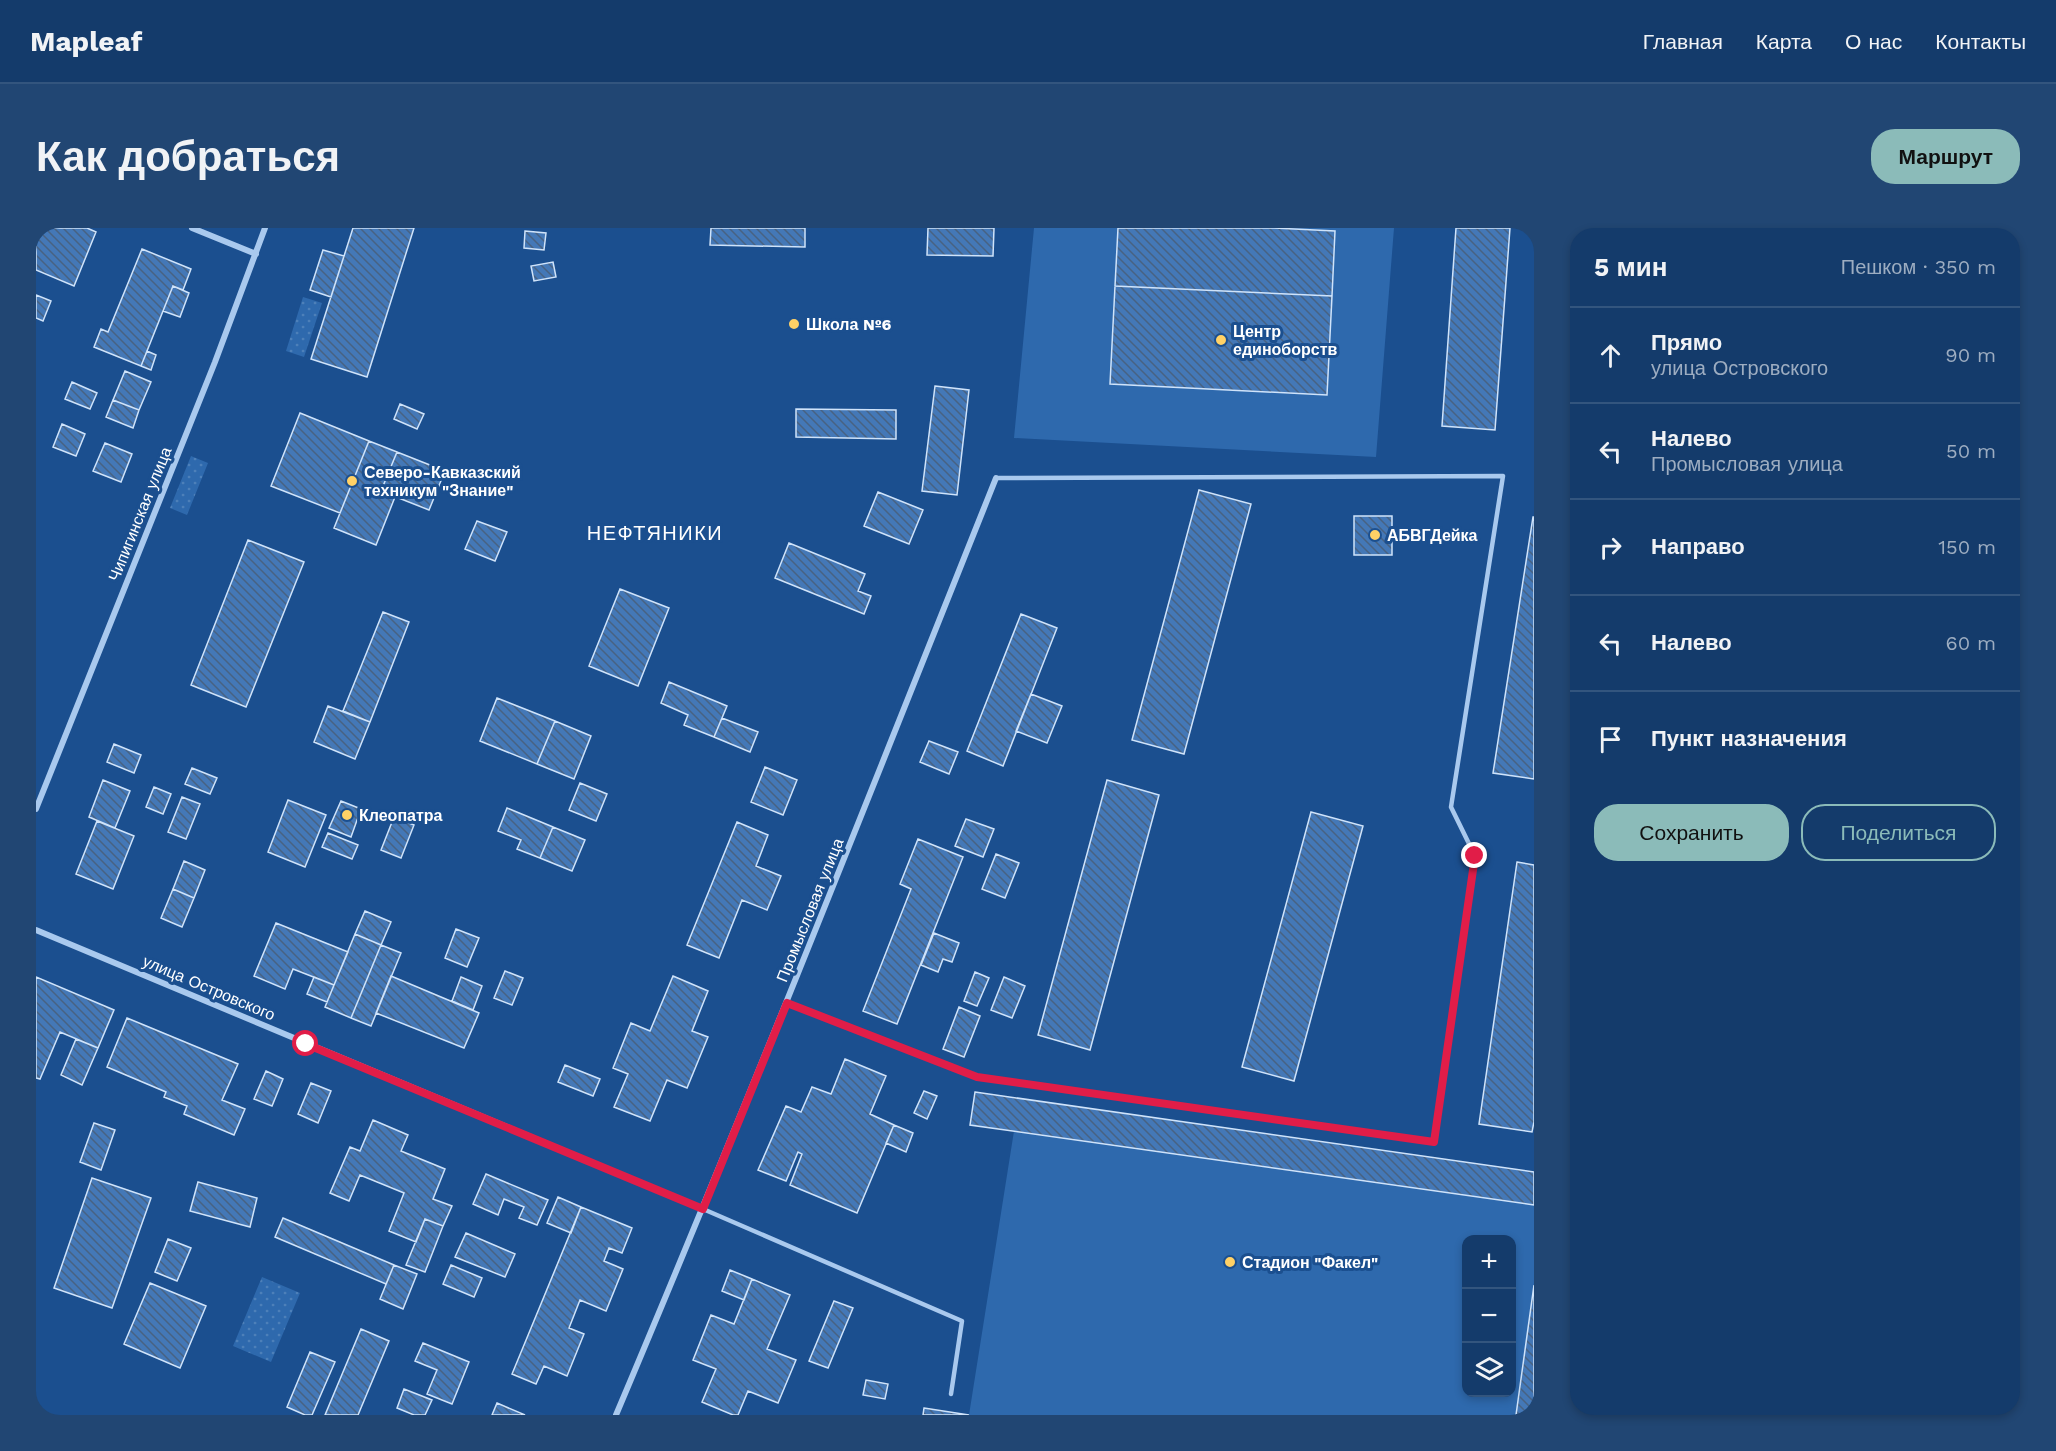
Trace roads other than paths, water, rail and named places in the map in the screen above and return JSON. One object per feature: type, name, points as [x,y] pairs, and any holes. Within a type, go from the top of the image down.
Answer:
[{"type":"street","points":[[192,228],[256,254]]},
{"type":"street","name":"Чипигинская улица","points":[[36,808],[211,372],[265,228]]},
{"type":"street","name":"Промысловая улица","points":[[616,1415],[787,1003],[996,478]]},
{"type":"street","name":"улица Островского","points":[[36,930],[703,1209]]},
{"type":"lane","points":[[787,1003],[977,1077],[1434,1142],[1475,856],[1451,807],[1503,476],[996,478]]},
{"type":"lane","points":[[703,1209],[962,1321],[951,1394]]},
{"type":"place","name":"Школа №6","points":[[794,324]]},
{"type":"place","name":"Центр единоборств","points":[[1221,340]]},
{"type":"place","name":"Северо-Кавказский техникум \"Знание\"","points":[[352,481]]},
{"type":"place","name":"АБВГДейка","points":[[1375,535]]},
{"type":"place","name":"Клеопатра","points":[[347,815]]},
{"type":"place","name":"Стадион \"Факел\"","points":[[1230,1262]]},
{"type":"district","name":"НЕФТЯНИКИ","points":[[655,533]]}]
